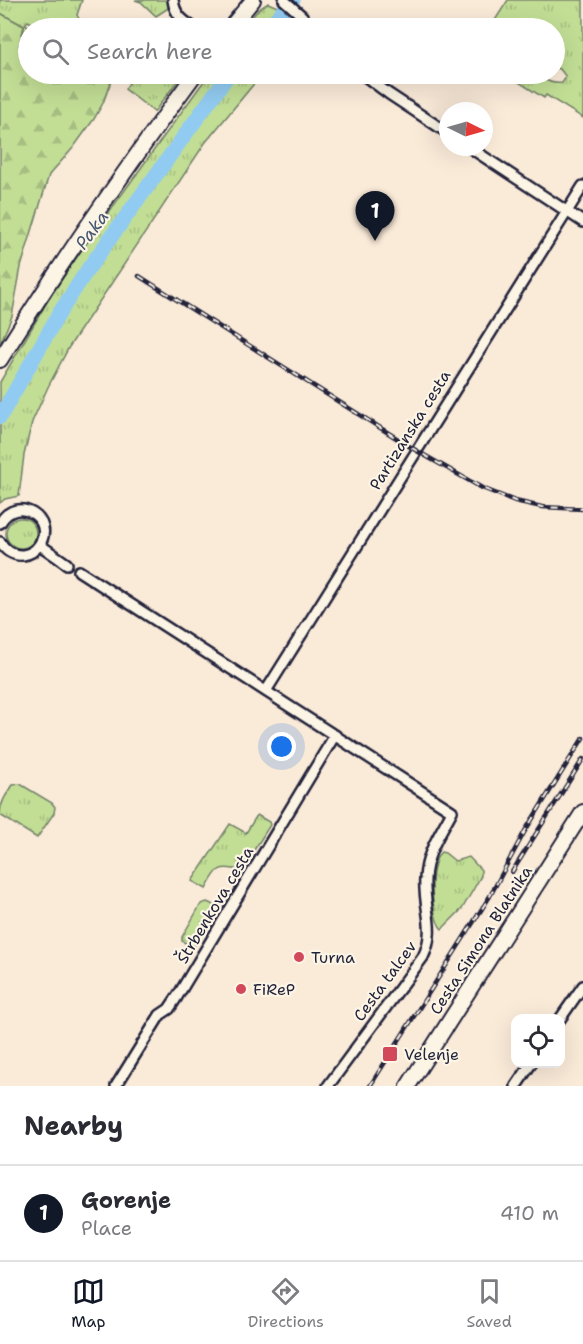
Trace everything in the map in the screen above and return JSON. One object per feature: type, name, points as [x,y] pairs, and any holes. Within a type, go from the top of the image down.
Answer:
[{"type":"main road","points":[[238,18],[253,0]]},
{"type":"main road","points":[[0,360],[63,261],[188,84]]},
{"type":"main road","name":"Cesta Simona Blatnika","points":[[408,1086],[583,812]]},
{"type":"street","points":[[173,0],[174,9],[179,18]]},
{"type":"street","points":[[284,0],[303,18]]},
{"type":"street","points":[[376,84],[439,127]]},
{"type":"street","points":[[483,156],[583,222]]},
{"type":"street","name":"Partizanska cesta","points":[[266,691],[583,186]]},
{"type":"street","points":[[0,520],[13,511],[32,512],[38,518],[43,534],[39,545],[32,552],[21,555],[9,552],[0,543]]},
{"type":"street","points":[[39,545],[67,564]]},
{"type":"street","points":[[78,571],[335,735]]},
{"type":"street","name":"Štrbenkova cesta","points":[[116,1086],[160,1015],[169,1009],[177,997],[335,735]]},
{"type":"street","name":"Cesta talcev","points":[[328,1086],[423,957],[429,945],[431,932],[425,890],[426,867],[437,837],[452,811],[335,735]]},
{"type":"street","points":[[564,1014],[583,986]]},
{"type":"street","points":[[516,1086],[528,1068]]},
{"type":"green space","points":[[0,0],[82,0],[77,15],[79,18],[18,18],[18,23],[0,13]]},
{"type":"green space","points":[[135,0],[172,0],[170,7],[156,16],[141,2]]},
{"type":"green space","points":[[508,0],[583,0],[583,118],[546,95],[544,98],[522,84],[565,84],[565,18],[496,18]]},
{"type":"green space","points":[[268,3],[280,8],[272,18],[251,18]]},
{"type":"green space","points":[[0,13],[18,23],[18,84],[110,84],[94,119],[49,175],[21,267],[12,316],[0,344]]},
{"type":"green space","points":[[286,13],[292,18],[282,18]]},
{"type":"green space","points":[[128,84],[175,84],[154,112],[125,89]]},
{"type":"green space","points":[[202,84],[217,84],[88,263],[43,333],[0,410],[0,382],[50,297]]},
{"type":"green space","points":[[226,84],[254,84],[205,143],[69,347],[32,422],[24,455],[19,496],[5,499],[0,503],[0,423],[47,338],[82,284]]},
{"type":"green space","points":[[21,518],[32,522],[36,533],[32,544],[21,548],[10,544],[6,533],[10,522]]},
{"type":"green space","points":[[20,784],[55,807],[54,813],[37,838],[0,815],[2,803],[8,792],[13,785]]},
{"type":"green space","points":[[257,815],[270,825],[244,866],[239,870],[226,868],[218,870],[206,889],[192,881],[230,824],[246,833]]},
{"type":"green space","points":[[441,852],[455,861],[469,857],[481,870],[481,876],[462,909],[442,929],[435,914],[432,891],[434,867]]},
{"type":"green space","points":[[207,902],[214,905],[216,911],[193,948],[182,941],[182,937],[201,904]]},
{"type":"waterway","name":"Paka","points":[[276,18],[293,0]]},
{"type":"waterway","name":"Paka","points":[[0,417],[60,312],[88,269],[222,84]]},
{"type":"railway","points":[[139,276],[417,451],[482,488],[515,501],[542,507],[583,509]]},
{"type":"railway","points":[[370,1086],[490,896],[525,831],[583,738]]},
{"type":"railway","points":[[512,872],[583,759]]},
{"type":"place","name":"Gorenje","points":[[375,241]]},
{"type":"place","name":"Turna","points":[[299,957]]},
{"type":"place","name":"FiReP","points":[[241,989]]},
{"type":"place","name":"Velenje","points":[[390,1054]]}]
